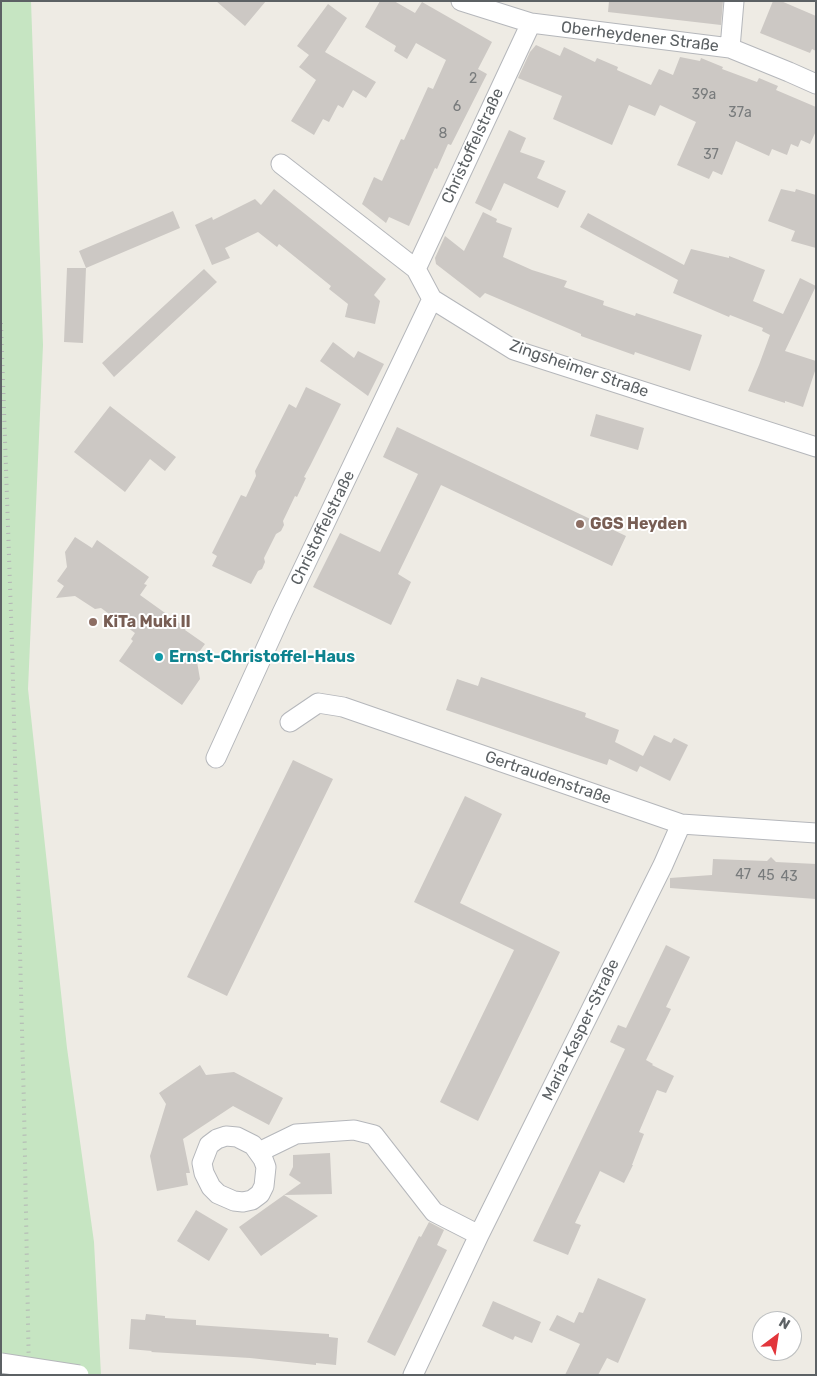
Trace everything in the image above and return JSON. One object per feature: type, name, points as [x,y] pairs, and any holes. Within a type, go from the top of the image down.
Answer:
[{"type":"street","name":"Oberheydener Straße","points":[[461,1],[531,23],[730,48],[816,84]]},
{"type":"street","points":[[730,48],[734,1]]},
{"type":"street","name":"Christoffelstraße","points":[[416,269],[531,23]]},
{"type":"street","points":[[281,164],[416,269],[432,299]]},
{"type":"street","name":"Christoffelstraße","points":[[216,758],[282,613],[432,299]]},
{"type":"street","name":"Zingsheimer Straße","points":[[432,299],[514,350],[816,447]]},
{"type":"street","name":"Gertraudenstraße","points":[[290,722],[318,703],[343,707],[681,824],[816,833]]},
{"type":"street","name":"Maria-Kasper-Straße","points":[[413,1375],[479,1235],[681,824]]},
{"type":"street","points":[[259,1152],[296,1134],[354,1130],[374,1135],[434,1212],[479,1235]]},
{"type":"street","points":[[1,1363],[79,1375]]},
{"type":"green space","points":[[1,1],[31,1],[43,345],[28,689],[67,1048],[94,1242],[101,1375],[1,1375]]},
{"type":"building","points":[[216,1],[266,1],[245,26]]},
{"type":"building","points":[[380,1],[394,1],[415,13],[422,2],[492,42],[478,69],[487,74],[451,145],[448,144],[437,169],[435,168],[409,226],[389,217],[386,223],[362,204],[374,177],[382,181],[401,139],[404,140],[428,87],[433,89],[446,60],[416,43],[407,59],[394,51],[396,46],[365,27]]},
{"type":"building","points":[[609,1],[723,1],[721,25],[608,12]]},
{"type":"building","points":[[773,1],[781,1],[816,16],[816,51],[812,49],[810,53],[760,33]]},
{"type":"building","points":[[328,4],[347,18],[325,52],[376,82],[366,98],[353,90],[343,108],[338,105],[329,122],[323,119],[314,135],[291,121],[316,80],[299,67],[309,55],[297,46]]},
{"type":"building","points":[[536,45],[560,56],[564,47],[595,62],[597,58],[618,67],[617,70],[651,85],[659,69],[673,75],[680,57],[700,61],[701,58],[723,67],[722,69],[757,82],[759,78],[778,86],[776,90],[816,107],[816,131],[810,144],[801,140],[798,147],[791,144],[787,155],[772,149],[769,156],[736,141],[722,175],[713,171],[709,179],[677,165],[696,122],[660,105],[655,116],[629,105],[612,145],[553,119],[562,96],[518,78],[530,52]]},
{"type":"building","points":[[509,130],[526,138],[520,152],[545,161],[537,178],[566,191],[558,208],[504,183],[491,211],[475,203]]},
{"type":"building","points":[[274,189],[386,279],[374,295],[380,301],[375,324],[345,317],[348,304],[329,289],[331,286],[279,244],[277,247],[258,232],[225,248],[230,258],[212,265],[195,225],[212,217],[213,220],[255,199],[261,205]]},
{"type":"building","points":[[781,189],[795,192],[796,189],[816,195],[816,248],[791,241],[795,231],[768,221]]},
{"type":"building","points":[[173,211],[180,228],[86,268],[79,251]]},
{"type":"building","points":[[483,212],[497,219],[496,222],[512,228],[503,257],[532,270],[567,281],[564,287],[604,301],[603,305],[635,316],[636,313],[702,335],[690,371],[635,352],[634,355],[581,336],[581,334],[485,293],[480,298],[436,264],[435,258],[445,236],[464,251]]},
{"type":"building","points":[[588,213],[684,265],[691,249],[729,258],[729,256],[765,270],[753,301],[783,314],[800,278],[816,286],[785,351],[816,361],[816,368],[803,407],[748,391],[770,335],[762,331],[763,328],[730,315],[729,317],[673,293],[678,280],[580,227]]},
{"type":"building","points":[[67,268],[86,268],[83,343],[64,342]]},
{"type":"building","points":[[204,269],[217,282],[114,377],[102,363]]},
{"type":"building","points":[[333,342],[354,358],[358,351],[384,364],[368,396],[320,361]]},
{"type":"building","points":[[306,387],[341,404],[304,477],[306,478],[297,497],[295,496],[283,521],[284,525],[281,531],[276,534],[264,558],[265,562],[262,569],[258,571],[251,584],[212,566],[217,556],[212,553],[241,495],[246,497],[256,476],[255,471],[289,404],[296,408]]},
{"type":"building","points":[[110,406],[176,457],[165,471],[150,459],[125,492],[74,452]]},
{"type":"building","points":[[596,414],[644,428],[638,450],[590,436]]},
{"type":"building","points":[[397,427],[626,536],[612,566],[441,485],[398,574],[411,582],[391,625],[313,587],[340,533],[380,552],[418,474],[383,457]]},
{"type":"building","points":[[75,537],[92,548],[97,540],[149,577],[144,584],[147,585],[140,595],[205,644],[196,656],[200,679],[182,705],[119,661],[133,641],[131,639],[135,633],[101,608],[95,609],[75,596],[56,598],[64,586],[57,581],[67,567],[65,552]]},
{"type":"building","points":[[481,677],[586,713],[585,717],[619,730],[615,742],[643,756],[654,735],[671,743],[674,738],[688,745],[670,781],[640,766],[637,772],[609,759],[607,765],[446,710],[457,679],[478,686]]},
{"type":"building","points":[[293,760],[333,779],[227,996],[187,977]]},
{"type":"building","points":[[465,796],[502,814],[460,903],[560,952],[478,1121],[440,1102],[514,950],[414,902]]},
{"type":"building","points":[[771,857],[776,862],[816,864],[816,899],[670,888],[670,878],[712,875],[713,859],[767,861]]},
{"type":"building","points":[[666,945],[690,957],[666,1007],[671,1009],[646,1060],[674,1076],[666,1093],[657,1090],[639,1132],[644,1134],[633,1165],[624,1183],[600,1171],[575,1223],[581,1225],[568,1255],[533,1241],[625,1049],[610,1042],[618,1025],[626,1028]]},
{"type":"building","points":[[200,1065],[206,1075],[234,1072],[283,1098],[269,1125],[233,1106],[183,1139],[190,1173],[186,1173],[188,1185],[157,1191],[150,1156],[166,1104],[159,1093]]},
{"type":"building","points":[[330,1153],[332,1194],[284,1195],[301,1183],[289,1175],[293,1167],[293,1155]]},
{"type":"building","points":[[284,1195],[318,1216],[261,1256],[239,1227]]},
{"type":"building","points":[[196,1210],[228,1229],[209,1261],[177,1241]]},
{"type":"building","points":[[429,1222],[444,1230],[437,1245],[447,1250],[395,1356],[367,1342],[419,1236],[421,1237]]},
{"type":"building","points":[[598,1278],[646,1299],[618,1363],[607,1358],[598,1375],[565,1375],[580,1344],[549,1330],[557,1315],[574,1323],[579,1312],[583,1313]]},
{"type":"building","points":[[493,1301],[541,1322],[532,1343],[515,1336],[513,1340],[482,1326]]},
{"type":"building","points":[[146,1314],[165,1316],[165,1318],[196,1320],[196,1325],[329,1334],[329,1337],[338,1338],[336,1365],[316,1363],[316,1365],[129,1349],[131,1319],[145,1320]]},
{"type":"railway","points":[[1,323],[12,643],[29,1375]]},
{"type":"place","name":"GGS Heyden","points":[[580,524]]},
{"type":"place","name":"KiTa Muki II","points":[[93,622]]},
{"type":"place","name":"Ernst-Christoffel-Haus","points":[[159,657]]}]
